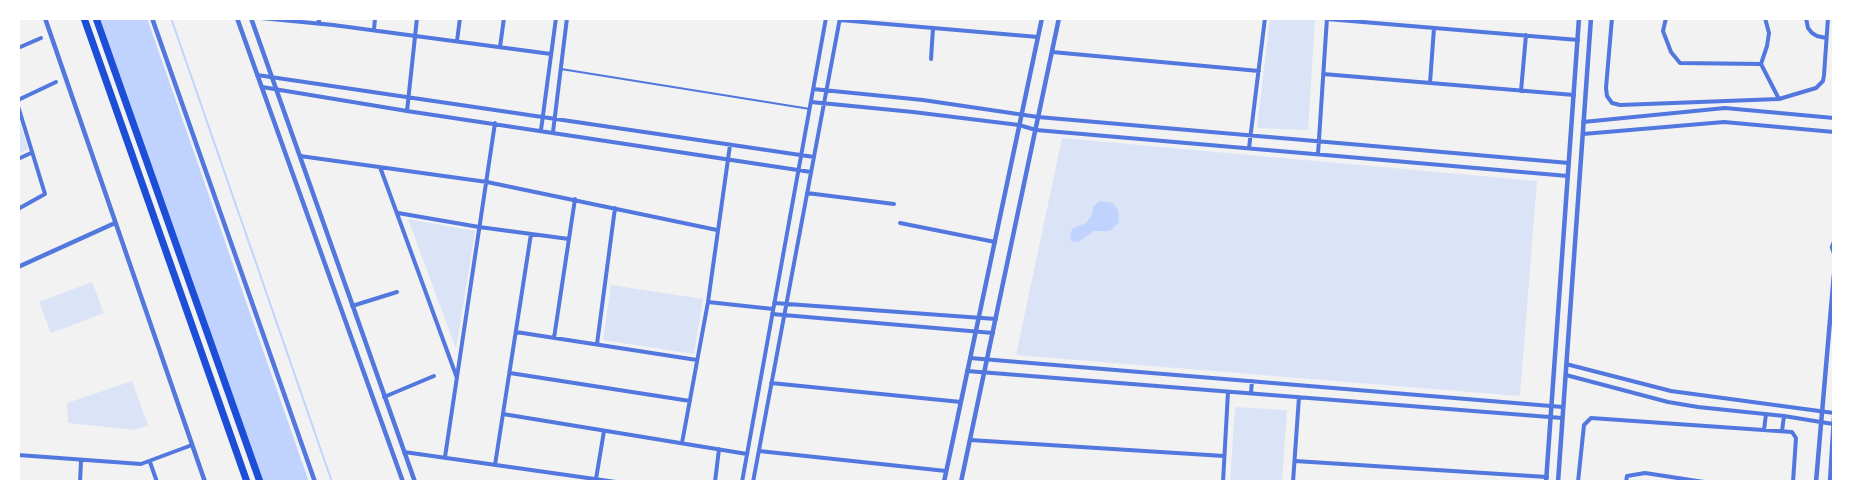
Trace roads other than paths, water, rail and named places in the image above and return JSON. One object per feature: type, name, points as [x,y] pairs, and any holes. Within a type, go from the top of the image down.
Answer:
[{"type":"highway","points":[[84,18],[247,482]]},
{"type":"highway","points":[[96,18],[260,482]]},
{"type":"street","points":[[45,18],[205,482]]},
{"type":"street","points":[[152,18],[315,482]]},
{"type":"street","points":[[237,18],[402,482]]},
{"type":"street","points":[[251,18],[414,482]]},
{"type":"street","points":[[261,18],[374,30],[551,54]]},
{"type":"street","points":[[318,18],[320,24]]},
{"type":"street","points":[[333,25],[334,18]]},
{"type":"street","points":[[374,30],[375,18]]},
{"type":"street","points":[[407,111],[417,18]]},
{"type":"street","points":[[457,41],[460,18]]},
{"type":"street","points":[[500,47],[504,18]]},
{"type":"street","points":[[541,130],[556,18]]},
{"type":"street","points":[[553,132],[567,18]]},
{"type":"street","points":[[742,482],[826,18]]},
{"type":"street","points":[[944,482],[1042,18]]},
{"type":"street","points":[[961,482],[1059,18]]},
{"type":"street","points":[[1249,148],[1265,18]]},
{"type":"street","points":[[1318,154],[1327,18],[1578,39]]},
{"type":"street","points":[[1295,461],[1546,480],[1579,18]]},
{"type":"street","points":[[1558,482],[1591,18]]},
{"type":"street","points":[[1612,18],[1606,88],[1607,96],[1612,103],[1620,105],[1779,99],[1816,88],[1820,85],[1824,75],[1828,18]]},
{"type":"street","points":[[1666,18],[1664,31],[1671,52],[1680,63],[1761,64]]},
{"type":"street","points":[[1765,18],[1769,33],[1761,64],[1779,99]]},
{"type":"street","points":[[1806,18],[1808,28],[1812,33],[1826,38]]},
{"type":"street","points":[[753,482],[840,19],[1038,38]]},
{"type":"street","points":[[931,59],[933,28]]},
{"type":"street","points":[[1430,83],[1434,28]]},
{"type":"street","points":[[1521,91],[1526,35]]},
{"type":"street","points":[[18,48],[41,38]]},
{"type":"street","points":[[1052,52],[1259,71]]},
{"type":"street","points":[[1323,74],[1574,96]]},
{"type":"street","points":[[257,75],[814,158]]},
{"type":"street","points":[[18,100],[56,82]]},
{"type":"street","points":[[262,87],[811,172]]},
{"type":"street","points":[[813,89],[923,100],[1038,117],[1569,163]]},
{"type":"street","points":[[811,102],[913,112],[1036,130],[1568,176]]},
{"type":"street","points":[[18,106],[45,195],[18,209]]},
{"type":"street","points":[[1583,122],[1725,108],[1834,118]]},
{"type":"street","points":[[1582,134],[1724,122],[1834,132]]},
{"type":"street","points":[[445,457],[495,123]]},
{"type":"street","points":[[682,443],[708,303],[730,146]]},
{"type":"street","points":[[18,159],[32,153]]},
{"type":"street","points":[[299,156],[487,182],[717,230]]},
{"type":"street","points":[[380,167],[458,379]]},
{"type":"street","points":[[807,193],[894,204]]},
{"type":"street","points":[[554,338],[575,199]]},
{"type":"street","points":[[597,344],[615,208]]},
{"type":"street","points":[[398,213],[568,239]]},
{"type":"street","points":[[18,267],[115,223]]},
{"type":"street","points":[[900,224],[995,242]]},
{"type":"street","points":[[495,465],[531,234]]},
{"type":"street","points":[[1834,242],[1832,247],[1834,253]]},
{"type":"street","points":[[1816,482],[1834,274]]},
{"type":"street","points":[[352,306],[397,292]]},
{"type":"street","points":[[708,303],[773,309],[785,315],[993,333]]},
{"type":"street","points":[[773,309],[786,305],[996,319]]},
{"type":"street","points":[[516,332],[698,360]]},
{"type":"street","points":[[970,358],[1563,407]]},
{"type":"street","points":[[1566,364],[1671,391],[1834,415],[1830,482]]},
{"type":"street","points":[[968,371],[1562,418]]},
{"type":"street","points":[[510,373],[690,401]]},
{"type":"street","points":[[1566,375],[1668,402],[1833,424]]},
{"type":"street","points":[[384,397],[434,376]]},
{"type":"street","points":[[1251,393],[1252,381]]},
{"type":"street","points":[[771,383],[961,402]]},
{"type":"street","points":[[1223,482],[1228,392]]},
{"type":"street","points":[[1293,482],[1299,397]]},
{"type":"street","points":[[503,414],[747,454]]},
{"type":"street","points":[[1764,430],[1766,414]]},
{"type":"street","points":[[1782,431],[1784,416]]},
{"type":"street","points":[[1578,482],[1584,425],[1591,418],[1792,432],[1796,438],[1793,482]]},
{"type":"street","points":[[596,479],[604,431]]},
{"type":"street","points":[[970,440],[1224,456]]},
{"type":"street","points":[[18,455],[132,464],[150,462],[192,445]]},
{"type":"street","points":[[715,482],[720,449]]},
{"type":"street","points":[[759,451],[946,471]]},
{"type":"street","points":[[404,452],[616,482]]},
{"type":"street","points":[[80,482],[81,461]]},
{"type":"street","points":[[150,462],[157,482]]},
{"type":"street","points":[[1626,482],[1627,476],[1645,473],[1704,482]]},
{"type":"lane","points":[[561,69],[810,109]]},
{"type":"water","points":[[99,18],[147,18],[309,482],[261,482]]},
{"type":"water","points":[[1100,201],[1113,203],[1118,210],[1119,222],[1110,231],[1094,231],[1078,242],[1071,241],[1072,229],[1086,223],[1092,215],[1093,207]]},
{"type":"waterway","points":[[171,18],[332,482]]}]
